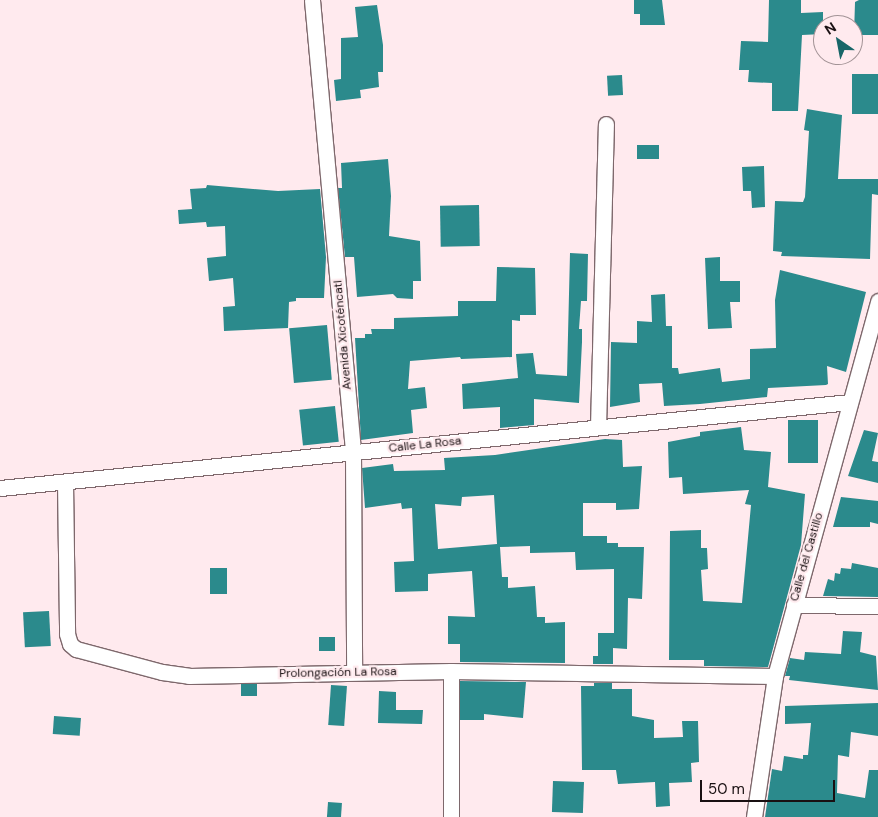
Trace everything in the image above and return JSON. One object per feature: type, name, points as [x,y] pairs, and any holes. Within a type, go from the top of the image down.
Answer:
[{"type":"street","name":"Avenida Xicoténcatl","points":[[312,0],[354,453],[354,672]]},
{"type":"street","points":[[598,427],[606,124]]},
{"type":"street","name":"Calle del Castillo","points":[[754,817],[775,676],[878,301]]},
{"type":"street","name":"Calle La Rosa","points":[[0,488],[850,402]]},
{"type":"street","name":"Prolongación La Rosa","points":[[64,482],[67,634],[70,644],[76,649],[162,672],[189,676],[451,671],[775,676]]},
{"type":"street","points":[[794,605],[878,606]]},
{"type":"street","points":[[451,671],[451,817]]},
{"type":"building","points":[[634,0],[662,0],[665,25],[640,25],[640,14],[634,14]]},
{"type":"building","points":[[769,0],[801,0],[801,13],[823,12],[823,15],[813,15],[813,34],[802,35],[798,111],[772,111],[772,83],[748,82],[749,70],[739,70],[741,41],[768,42]]},
{"type":"building","points":[[859,0],[878,0],[878,35],[863,35],[863,15],[855,15],[855,2]]},
{"type":"building","points":[[377,5],[383,45],[383,72],[378,72],[379,87],[360,90],[361,98],[336,101],[334,80],[341,79],[341,38],[358,37],[355,7]]},
{"type":"building","points":[[852,74],[878,74],[878,114],[852,114]]},
{"type":"building","points":[[622,75],[623,95],[608,96],[607,76]]},
{"type":"building","points":[[807,109],[842,115],[838,179],[878,179],[878,195],[872,194],[870,259],[781,256],[782,252],[773,251],[775,201],[803,202],[805,197],[809,131],[804,130]]},
{"type":"building","points":[[637,145],[659,145],[659,159],[637,159]]},
{"type":"building","points":[[388,159],[391,196],[389,236],[420,241],[421,281],[413,281],[413,299],[397,298],[393,294],[357,297],[354,257],[345,257],[338,188],[342,188],[341,163]]},
{"type":"building","points":[[764,166],[765,207],[752,208],[751,191],[743,191],[742,167]]},
{"type":"building","points":[[207,185],[278,191],[320,189],[326,257],[324,298],[296,298],[296,301],[289,302],[288,328],[224,331],[223,307],[235,306],[233,278],[209,281],[207,258],[226,256],[225,226],[207,227],[206,222],[179,224],[178,210],[192,209],[190,189],[206,188]]},
{"type":"building","points":[[479,205],[480,246],[441,247],[440,206]]},
{"type":"building","points":[[570,253],[588,254],[587,301],[581,301],[579,329],[582,329],[582,342],[579,403],[534,399],[534,425],[500,428],[500,407],[463,409],[462,384],[518,378],[516,354],[533,353],[536,374],[567,376]]},
{"type":"building","points":[[720,257],[720,281],[740,281],[740,302],[730,302],[732,328],[708,329],[705,258]]},
{"type":"building","points":[[497,267],[535,268],[536,315],[520,315],[520,321],[512,320],[512,357],[461,359],[460,357],[410,361],[408,389],[425,387],[427,408],[411,410],[413,433],[361,440],[355,338],[365,338],[365,334],[372,334],[371,329],[394,329],[394,318],[458,316],[458,301],[496,301]]},
{"type":"building","points":[[780,270],[866,292],[846,372],[827,366],[828,384],[826,385],[768,388],[767,397],[700,404],[664,406],[662,383],[639,384],[640,402],[610,407],[611,342],[637,343],[637,321],[652,322],[651,295],[665,294],[666,326],[672,326],[672,368],[678,368],[679,374],[720,368],[722,382],[750,379],[750,349],[776,348],[775,300]]},
{"type":"building","points":[[327,325],[332,380],[294,383],[289,328]]},
{"type":"building","points":[[335,406],[339,442],[303,446],[299,410]]},
{"type":"building","points":[[788,420],[818,420],[818,463],[788,463]]},
{"type":"building","points":[[741,427],[744,450],[771,452],[768,487],[805,494],[801,545],[768,667],[704,666],[704,660],[669,660],[670,531],[701,530],[701,548],[707,548],[708,569],[701,570],[703,601],[742,603],[751,505],[745,504],[749,490],[683,494],[682,477],[669,478],[668,442],[700,436],[700,432]]},
{"type":"building","points":[[864,430],[878,433],[872,461],[878,462],[878,483],[848,476]]},
{"type":"building","points":[[605,439],[622,440],[623,467],[642,466],[639,509],[616,510],[616,503],[583,503],[583,536],[607,536],[607,543],[618,543],[618,547],[644,547],[642,599],[628,598],[627,649],[613,648],[613,664],[593,664],[593,656],[598,656],[598,633],[614,633],[614,569],[576,570],[575,552],[530,553],[530,546],[500,547],[502,577],[508,577],[508,588],[535,586],[537,617],[545,617],[545,623],[565,622],[565,663],[460,662],[460,644],[448,644],[448,616],[475,617],[472,571],[428,574],[428,591],[395,592],[394,562],[414,561],[412,508],[402,509],[401,503],[365,508],[362,468],[393,464],[394,471],[445,470],[444,458],[495,455]],"holes":[[[494,495],[497,544],[438,549],[435,504],[461,506],[462,497]]]},
{"type":"building","points":[[841,497],[878,501],[878,524],[870,522],[870,527],[833,527]]},
{"type":"building","points":[[852,563],[878,568],[878,597],[823,596],[828,579],[834,581],[835,573],[840,574],[841,568],[851,569]]},
{"type":"building","points":[[210,568],[227,568],[227,594],[210,594]]},
{"type":"building","points":[[49,611],[51,646],[25,647],[23,612]]},
{"type":"building","points":[[843,631],[862,632],[860,652],[876,656],[878,690],[789,680],[790,676],[785,676],[790,658],[804,660],[805,652],[841,654]]},
{"type":"building","points":[[319,637],[335,637],[335,651],[319,651]]},
{"type":"building","points":[[460,681],[526,682],[523,718],[484,714],[484,720],[460,720]]},
{"type":"building","points":[[594,683],[612,683],[612,689],[632,689],[632,716],[654,720],[654,738],[683,737],[682,721],[698,721],[699,762],[691,763],[692,782],[669,783],[670,806],[656,807],[655,782],[618,784],[616,770],[582,770],[581,686],[594,686]]},
{"type":"building","points":[[241,684],[257,684],[257,696],[241,696]]},
{"type":"building","points":[[331,685],[347,686],[344,726],[328,725]]},
{"type":"building","points":[[379,691],[396,692],[396,710],[423,710],[422,724],[378,723]]},
{"type":"building","points":[[878,703],[878,736],[851,732],[849,757],[838,755],[837,793],[865,798],[869,770],[878,770],[878,817],[765,817],[772,769],[782,771],[784,756],[803,759],[803,755],[808,755],[811,723],[785,724],[785,706]]},
{"type":"building","points":[[54,716],[81,718],[80,736],[53,734]]},
{"type":"building","points":[[553,781],[584,782],[583,813],[552,812]]},
{"type":"building","points":[[328,802],[342,803],[341,817],[327,817]]}]
